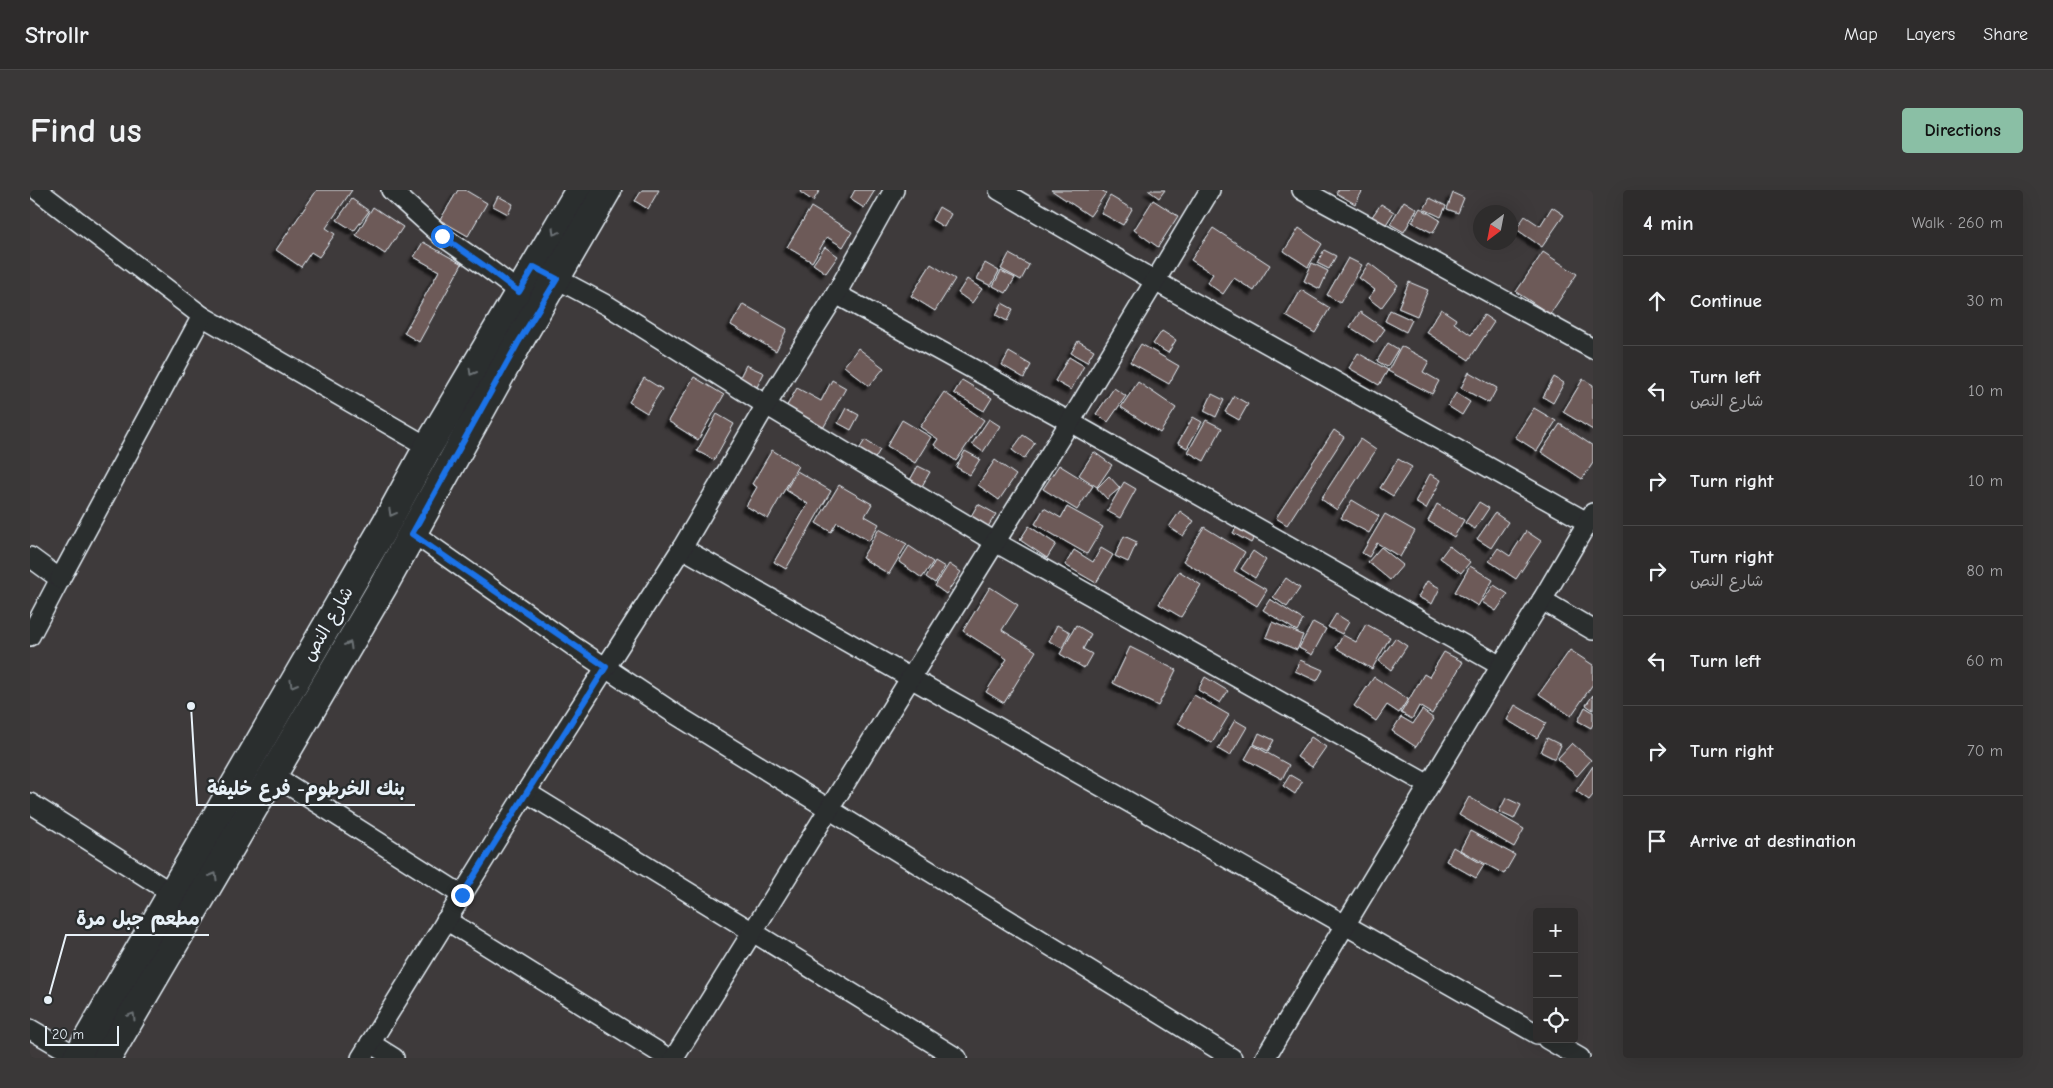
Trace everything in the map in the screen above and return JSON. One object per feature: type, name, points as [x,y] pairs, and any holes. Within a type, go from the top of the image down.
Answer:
[{"type":"main road","name":"شارع النص","points":[[107,1058],[382,588],[518,343],[580,190]]},
{"type":"main road","name":"شارع النص","points":[[77,1057],[388,522],[428,447],[519,292],[545,273],[607,190]]},
{"type":"main road","points":[[357,573],[382,588]]},
{"type":"street","points":[[37,190],[202,316],[428,447]]},
{"type":"street","points":[[391,190],[442,236],[519,292]]},
{"type":"street","points":[[394,1058],[366,1051],[526,792],[682,548],[766,405],[836,294],[894,190]]},
{"type":"street","points":[[999,190],[1155,281],[1590,518],[1265,1058]]},
{"type":"street","points":[[674,1058],[1070,422],[1210,190]]},
{"type":"street","points":[[1302,190],[1593,349]]},
{"type":"street","points":[[545,273],[610,307],[766,405],[995,542],[1430,786]]},
{"type":"street","points":[[836,294],[1070,422],[1501,666]]},
{"type":"street","points":[[30,636],[202,316]]},
{"type":"street","points":[[412,534],[718,741],[1232,1058]]},
{"type":"street","points":[[682,548],[1533,1032]]},
{"type":"street","points":[[30,557],[60,579]]},
{"type":"street","points":[[1542,600],[1593,630]]},
{"type":"street","points":[[274,775],[462,895]]},
{"type":"street","points":[[526,792],[957,1058]]},
{"type":"street","points":[[30,804],[173,894]]},
{"type":"street","points":[[446,920],[668,1058]]},
{"type":"street","points":[[30,1029],[77,1057]]},
{"type":"street","points":[[1554,1043],[1580,1058]]},
{"type":"building","points":[[317,190],[352,190],[326,228],[335,234],[319,257],[311,252],[301,267],[276,250]]},
{"type":"building","points":[[458,190],[465,190],[487,203],[468,236],[440,220]]},
{"type":"building","points":[[642,190],[659,190],[648,209],[635,201]]},
{"type":"building","points":[[801,190],[820,190],[813,201],[800,192]]},
{"type":"building","points":[[855,190],[875,190],[864,208],[850,199]]},
{"type":"building","points":[[1051,190],[1101,190],[1106,193],[1090,216]]},
{"type":"building","points":[[1148,190],[1165,190],[1159,198]]},
{"type":"building","points":[[1338,190],[1363,190],[1355,204],[1336,193]]},
{"type":"building","points":[[1453,193],[1464,198],[1458,213],[1447,209]]},
{"type":"building","points":[[498,196],[513,204],[508,214],[493,206]]},
{"type":"building","points":[[1110,196],[1132,209],[1123,225],[1101,213]]},
{"type":"building","points":[[1430,198],[1446,206],[1441,217],[1424,209]]},
{"type":"building","points":[[352,199],[369,211],[354,231],[337,220]]},
{"type":"building","points":[[1153,200],[1178,216],[1158,247],[1134,230]]},
{"type":"building","points":[[1404,201],[1417,209],[1404,232],[1390,224]]},
{"type":"building","points":[[1381,204],[1394,212],[1385,226],[1371,218]]},
{"type":"building","points":[[373,207],[403,227],[385,254],[356,235]]},
{"type":"building","points":[[811,207],[852,232],[843,247],[827,237],[812,262],[787,247]]},
{"type":"building","points":[[939,207],[951,214],[944,227],[932,220]]},
{"type":"building","points":[[1552,207],[1564,215],[1542,247],[1518,230],[1518,226],[1525,216],[1540,226]]},
{"type":"building","points":[[1420,208],[1440,220],[1433,233],[1412,222]]},
{"type":"building","points":[[1213,228],[1270,265],[1254,291],[1234,278],[1223,294],[1207,283],[1213,274],[1191,260]]},
{"type":"building","points":[[1299,228],[1322,244],[1308,267],[1284,251]]},
{"type":"building","points":[[423,242],[462,264],[419,342],[404,333],[439,271],[414,257]]},
{"type":"building","points":[[825,247],[838,256],[826,273],[813,264]]},
{"type":"building","points":[[1324,250],[1336,256],[1329,269],[1317,263]]},
{"type":"building","points":[[1543,252],[1577,274],[1550,314],[1516,292]]},
{"type":"building","points":[[1009,254],[1029,265],[1021,280],[1001,269]]},
{"type":"building","points":[[1348,258],[1362,265],[1340,303],[1327,295]]},
{"type":"building","points":[[985,263],[999,271],[991,286],[977,279]]},
{"type":"building","points":[[1312,263],[1328,271],[1320,289],[1304,281]]},
{"type":"building","points":[[1369,263],[1398,285],[1381,308],[1368,298],[1375,290],[1359,278]]},
{"type":"building","points":[[931,264],[955,279],[935,311],[911,296]]},
{"type":"building","points":[[1001,271],[1015,278],[1006,293],[993,286]]},
{"type":"building","points":[[967,279],[982,289],[972,303],[958,293]]},
{"type":"building","points":[[1409,282],[1428,290],[1417,316],[1398,308]]},
{"type":"building","points":[[1301,290],[1330,308],[1315,333],[1286,316]]},
{"type":"building","points":[[1002,303],[1013,309],[1007,321],[996,315]]},
{"type":"building","points":[[743,304],[787,329],[776,351],[731,325]]},
{"type":"building","points":[[1441,309],[1456,319],[1454,323],[1471,335],[1484,315],[1494,322],[1469,360],[1426,332]]},
{"type":"building","points":[[1390,310],[1412,320],[1406,332],[1385,321]]},
{"type":"building","points":[[1360,312],[1385,329],[1375,343],[1350,327]]},
{"type":"building","points":[[1162,331],[1176,340],[1168,353],[1153,344]]},
{"type":"building","points":[[1078,341],[1094,350],[1087,362],[1071,353]]},
{"type":"building","points":[[1388,343],[1398,349],[1387,367],[1377,361]]},
{"type":"building","points":[[1141,344],[1179,366],[1169,384],[1130,362]]},
{"type":"building","points":[[1401,346],[1429,361],[1423,372],[1439,381],[1432,394],[1388,371]]},
{"type":"building","points":[[858,348],[884,368],[869,386],[844,366]]},
{"type":"building","points":[[1009,352],[1031,365],[1024,378],[1002,365]]},
{"type":"building","points":[[1358,353],[1388,370],[1379,385],[1349,368]]},
{"type":"building","points":[[1069,357],[1084,366],[1071,390],[1055,381]]},
{"type":"building","points":[[746,365],[764,373],[757,387],[739,379]]},
{"type":"building","points":[[1469,372],[1497,388],[1489,403],[1461,388]]},
{"type":"building","points":[[694,377],[724,395],[698,440],[668,421]]},
{"type":"building","points":[[1554,377],[1564,383],[1553,403],[1543,397]]},
{"type":"building","points":[[644,378],[662,389],[647,413],[629,402]]},
{"type":"building","points":[[1583,379],[1593,385],[1593,430],[1563,412]]},
{"type":"building","points":[[832,380],[846,388],[822,430],[785,409],[797,388],[821,401]]},
{"type":"building","points":[[962,380],[992,398],[984,411],[954,393]]},
{"type":"building","points":[[1138,382],[1176,408],[1160,433],[1121,407]]},
{"type":"building","points":[[1114,388],[1126,396],[1108,422],[1096,414]]},
{"type":"building","points":[[944,392],[984,420],[956,461],[934,445],[938,439],[920,427]]},
{"type":"building","points":[[1456,393],[1470,402],[1462,415],[1448,406]]},
{"type":"building","points":[[1212,394],[1224,400],[1216,417],[1204,411]]},
{"type":"building","points":[[1234,396],[1248,404],[1239,420],[1225,412]]},
{"type":"building","points":[[846,408],[859,415],[851,430],[838,423]]},
{"type":"building","points":[[1534,408],[1556,421],[1537,451],[1515,437]]},
{"type":"building","points":[[717,414],[734,424],[714,460],[697,451]]},
{"type":"building","points":[[1193,417],[1202,422],[1187,448],[1178,443]]},
{"type":"building","points":[[989,419],[1000,426],[983,452],[972,444]]},
{"type":"building","points":[[902,420],[931,437],[915,463],[887,446]]},
{"type":"building","points":[[1206,420],[1222,428],[1204,461],[1188,452]]},
{"type":"building","points":[[1560,424],[1593,446],[1593,463],[1582,479],[1541,452]]},
{"type":"building","points":[[1334,430],[1344,437],[1287,525],[1276,518]]},
{"type":"building","points":[[1023,435],[1035,443],[1024,459],[1012,450]]},
{"type":"building","points":[[1360,439],[1376,450],[1337,510],[1321,499]]},
{"type":"building","points":[[865,440],[880,450],[874,460],[858,451]]},
{"type":"building","points":[[772,450],[798,466],[768,519],[746,506],[757,487],[752,484]]},
{"type":"building","points":[[965,451],[980,459],[970,475],[956,467]]},
{"type":"building","points":[[1094,452],[1112,465],[1097,487],[1079,475]]},
{"type":"building","points":[[1398,459],[1412,467],[1393,496],[1380,488]]},
{"type":"building","points":[[995,460],[1016,475],[999,500],[978,485]]},
{"type":"building","points":[[1059,465],[1093,486],[1077,510],[1043,489]]},
{"type":"building","points":[[918,466],[930,472],[922,486],[910,480]]},
{"type":"building","points":[[797,471],[831,491],[786,569],[774,562],[808,504],[786,490]]},
{"type":"building","points":[[1430,474],[1441,480],[1426,509],[1415,502]]},
{"type":"building","points":[[1109,476],[1120,488],[1107,499],[1097,488]]},
{"type":"building","points":[[1124,482],[1136,489],[1120,518],[1107,511]]},
{"type":"building","points":[[839,485],[872,504],[865,516],[879,524],[869,541],[837,522],[831,532],[816,523]]},
{"type":"building","points":[[1352,500],[1379,516],[1369,533],[1341,518]]},
{"type":"building","points":[[1479,502],[1489,508],[1475,529],[1465,523]]},
{"type":"building","points":[[978,504],[996,514],[984,533],[967,523]]},
{"type":"building","points":[[1437,504],[1464,520],[1454,537],[1428,521]]},
{"type":"building","points":[[1067,507],[1103,527],[1087,554],[1035,524],[1044,508],[1061,518]]},
{"type":"building","points":[[1180,511],[1194,521],[1183,536],[1169,527]]},
{"type":"building","points":[[1495,513],[1508,522],[1491,548],[1477,539]]},
{"type":"building","points":[[1385,514],[1415,531],[1400,557],[1377,543],[1369,557],[1362,553]]},
{"type":"building","points":[[1240,521],[1258,530],[1251,543],[1233,533]]},
{"type":"building","points":[[1029,526],[1056,544],[1047,558],[1020,540]]},
{"type":"building","points":[[1204,527],[1245,552],[1234,571],[1267,590],[1257,606],[1183,561]]},
{"type":"building","points":[[879,529],[907,544],[889,574],[862,558]]},
{"type":"building","points":[[1526,531],[1541,541],[1516,579],[1489,561],[1498,548],[1510,556]]},
{"type":"building","points":[[1124,536],[1137,542],[1128,562],[1115,556]]},
{"type":"building","points":[[909,546],[933,562],[922,578],[899,562]]},
{"type":"building","points":[[1449,546],[1470,562],[1461,573],[1440,558]]},
{"type":"building","points":[[1381,547],[1403,565],[1390,580],[1368,562]]},
{"type":"building","points":[[1101,548],[1113,555],[1096,583],[1065,565],[1074,550],[1093,562]]},
{"type":"building","points":[[1253,551],[1266,560],[1255,578],[1241,569]]},
{"type":"building","points":[[935,561],[945,567],[935,583],[926,577]]},
{"type":"building","points":[[949,564],[961,572],[946,594],[935,586]]},
{"type":"building","points":[[1470,566],[1493,580],[1478,606],[1455,592]]},
{"type":"building","points":[[1179,571],[1201,585],[1181,617],[1159,604]]},
{"type":"building","points":[[1286,578],[1300,588],[1287,607],[1273,597]]},
{"type":"building","points":[[1427,581],[1440,588],[1432,604],[1418,597]]},
{"type":"building","points":[[1494,585],[1508,594],[1496,611],[1482,602]]},
{"type":"building","points":[[990,587],[1018,605],[1002,630],[1036,651],[1004,703],[986,692],[1007,659],[963,631]]},
{"type":"building","points":[[1270,599],[1303,620],[1297,631],[1263,610]]},
{"type":"building","points":[[1336,614],[1349,622],[1342,634],[1328,627]]},
{"type":"building","points":[[1272,622],[1303,635],[1297,650],[1266,637]]},
{"type":"building","points":[[1313,622],[1326,629],[1312,655],[1299,648]]},
{"type":"building","points":[[1366,624],[1390,637],[1372,669],[1336,648],[1343,635],[1356,642]]},
{"type":"building","points":[[1057,625],[1070,632],[1062,648],[1049,641]]},
{"type":"building","points":[[1076,625],[1091,634],[1083,649],[1092,654],[1084,668],[1060,654]]},
{"type":"building","points":[[1395,638],[1407,646],[1391,670],[1379,661]]},
{"type":"building","points":[[1130,647],[1176,670],[1158,706],[1113,683]]},
{"type":"building","points":[[1570,650],[1593,665],[1593,684],[1571,716],[1539,694]]},
{"type":"building","points":[[1444,652],[1463,662],[1432,714],[1419,706],[1412,719],[1401,713],[1424,674],[1429,677]]},
{"type":"building","points":[[1300,660],[1323,670],[1317,681],[1295,671]]},
{"type":"building","points":[[1205,677],[1228,691],[1220,703],[1198,690]]},
{"type":"building","points":[[1374,677],[1408,699],[1399,713],[1387,705],[1376,721],[1354,706]]},
{"type":"building","points":[[1194,695],[1229,715],[1212,743],[1178,723]]},
{"type":"building","points":[[1593,695],[1593,710],[1586,705]]},
{"type":"building","points":[[1515,705],[1546,723],[1537,738],[1507,720]]},
{"type":"building","points":[[1585,707],[1593,712],[1591,728],[1578,721]]},
{"type":"building","points":[[1422,710],[1434,719],[1416,747],[1392,731],[1401,717],[1413,724]]},
{"type":"building","points":[[1235,720],[1247,727],[1230,756],[1218,749]]},
{"type":"building","points":[[1259,733],[1274,740],[1268,751],[1254,744]]},
{"type":"building","points":[[1311,737],[1326,747],[1312,767],[1297,757]]},
{"type":"building","points":[[1547,738],[1561,745],[1555,759],[1541,752]]},
{"type":"building","points":[[1572,743],[1591,760],[1577,776],[1557,759]]},
{"type":"building","points":[[1253,745],[1289,765],[1282,779],[1245,759]]},
{"type":"building","points":[[1593,766],[1593,795],[1589,800],[1576,791]]},
{"type":"building","points":[[1290,775],[1302,782],[1295,794],[1283,786]]},
{"type":"building","points":[[1469,797],[1524,829],[1514,847],[1459,815]]},
{"type":"building","points":[[1506,798],[1521,805],[1514,819],[1499,812]]},
{"type":"building","points":[[1470,831],[1515,855],[1504,874],[1460,850]]},
{"type":"building","points":[[1453,847],[1484,865],[1476,878],[1446,861]]},
{"type":"place","name":"بنك الخرطوم- فرع خليفة","points":[[191,706]]},
{"type":"place","name":"مطعم جبل مرة","points":[[48,1000]]},
{"type":"route","points":[[442,236],[519,292],[534,267],[557,279],[518,343],[412,534],[606,667],[462,895]]}]
